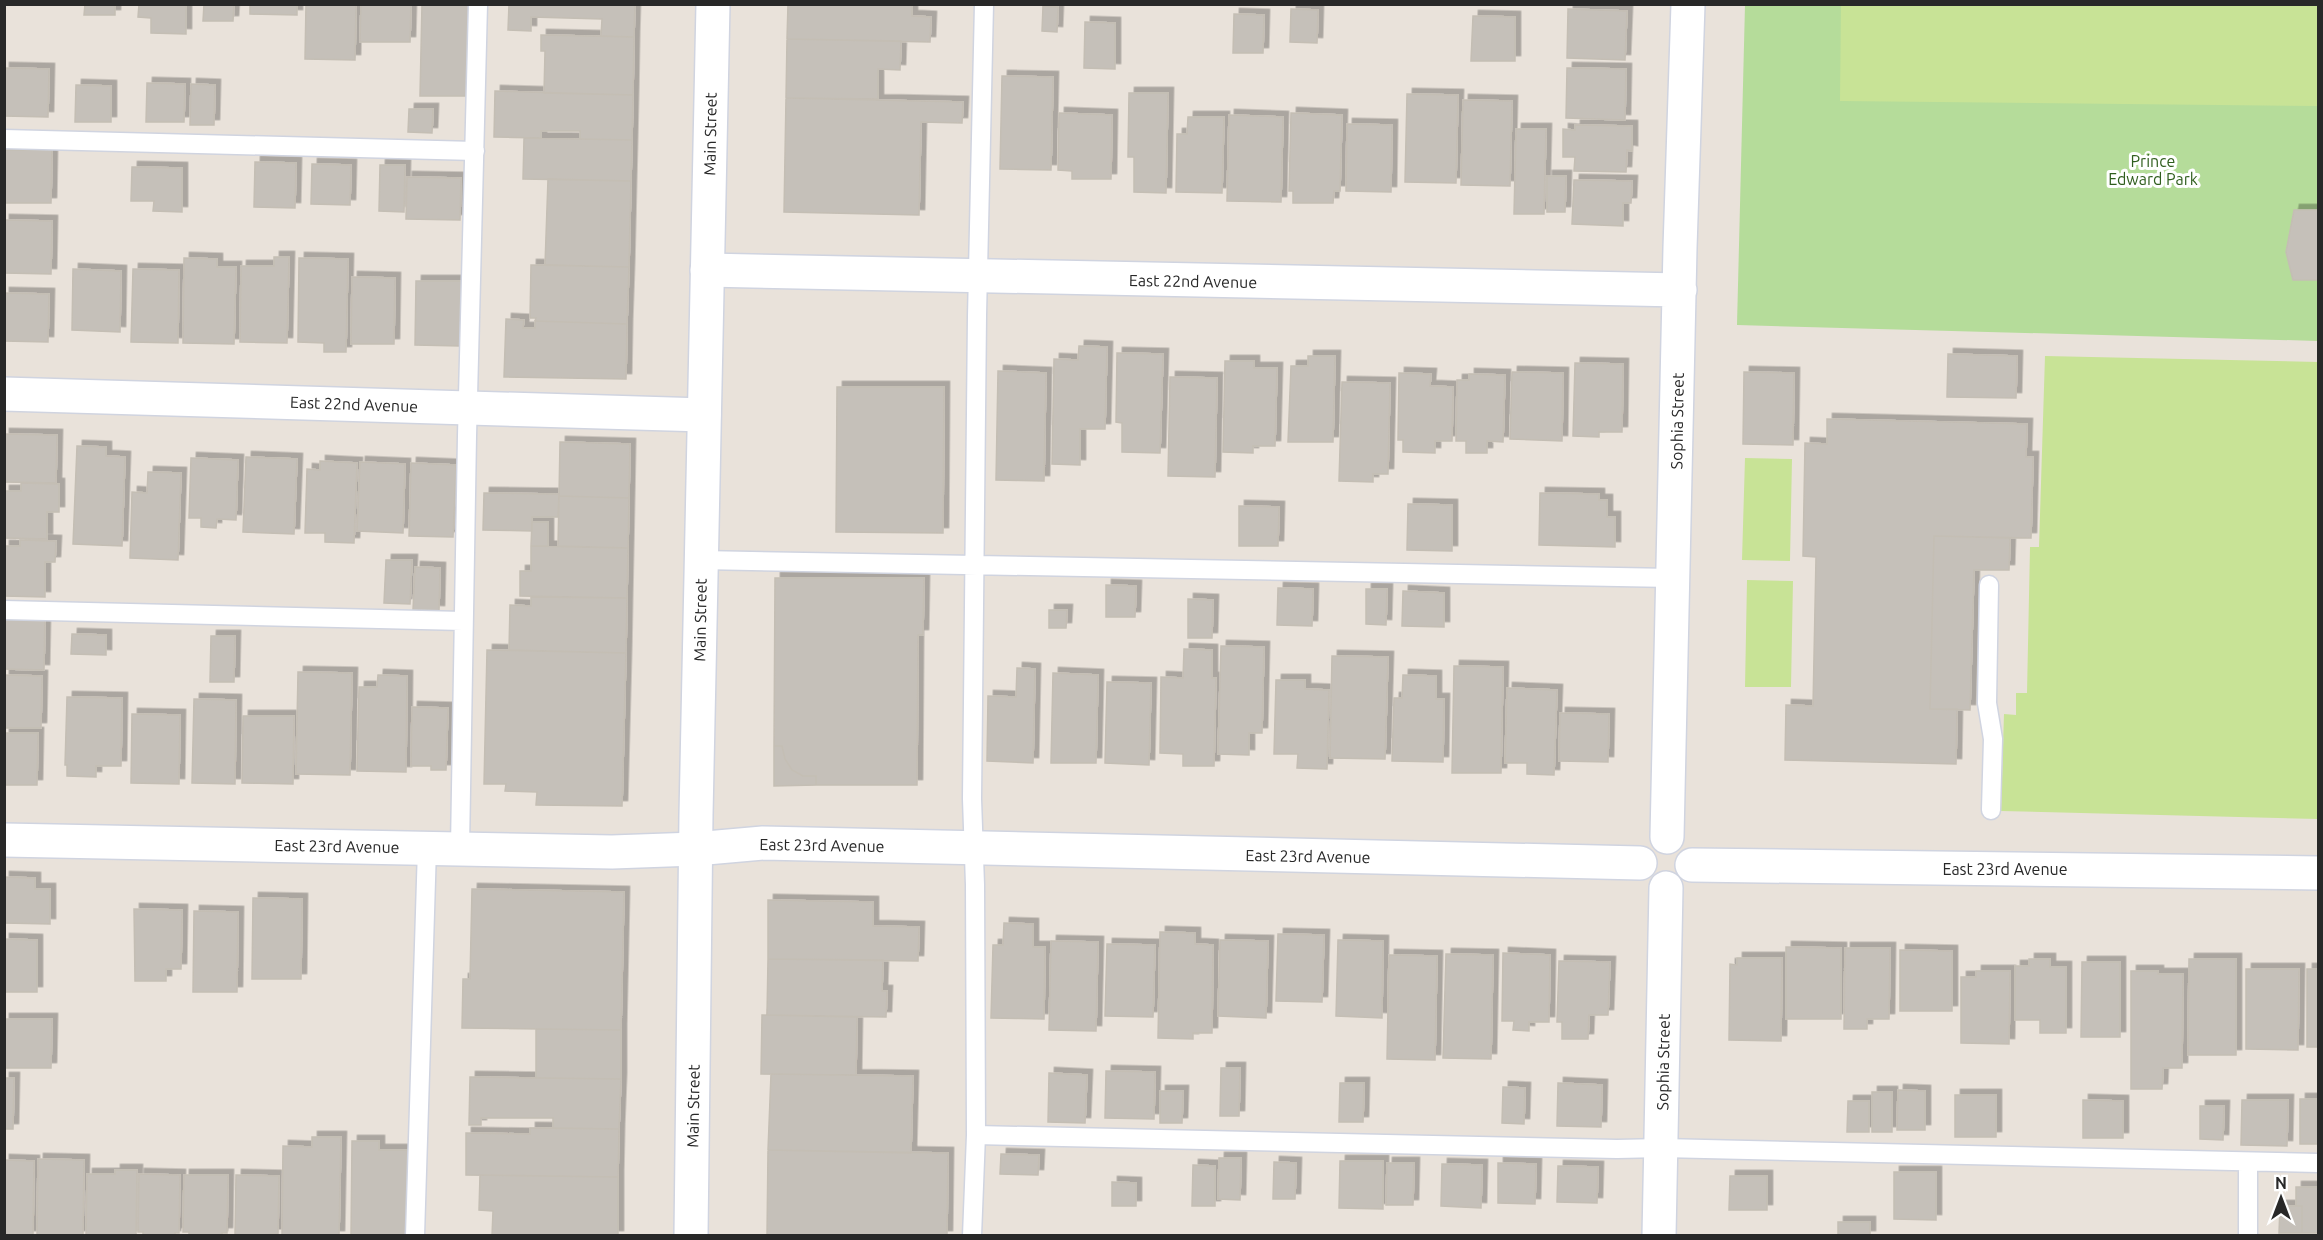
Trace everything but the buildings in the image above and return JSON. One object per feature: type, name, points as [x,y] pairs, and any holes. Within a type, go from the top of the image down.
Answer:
[{"type":"street","name":"Main Street","points":[[691,1236],[695,849],[712,4]]},
{"type":"street","name":"Sophia Street","points":[[1667,837],[1688,4]]},
{"type":"street","name":"East 22nd Avenue","points":[[707,270],[1680,290]]},
{"type":"street","name":"East 22nd Avenue","points":[[4,394],[704,415]]},
{"type":"street","points":[[1667,837],[1682,843],[1691,856],[1692,865],[1686,879],[1673,888],[1651,884],[1642,871],[1640,863],[1645,848],[1659,838],[1667,837]]},
{"type":"street","name":"East 23rd Avenue","points":[[4,840],[612,852],[695,849],[763,843],[1640,863]]},
{"type":"street","name":"East 23rd Avenue","points":[[1692,865],[2319,873]]},
{"type":"street","name":"Sophia Street","points":[[1659,1236],[1666,888]]},
{"type":"lane","points":[[460,848],[467,408],[478,4]]},
{"type":"lane","points":[[972,1236],[976,1136],[972,800],[978,276],[984,4]]},
{"type":"lane","points":[[4,139],[474,152]]},
{"type":"lane","points":[[701,560],[1672,578]]},
{"type":"lane","points":[[1989,585],[1987,703],[1993,739],[1991,810]]},
{"type":"lane","points":[[4,610],[463,621]]},
{"type":"lane","points":[[415,1236],[427,848]]},
{"type":"lane","points":[[976,1136],[2319,1163]]},
{"type":"lane","points":[[2248,1162],[2248,1236]]},
{"type":"green space","name":"Prince Edward Park","points":[[1745,5],[2318,5],[2318,341],[1737,325]]},
{"type":"green space","points":[[1841,5],[2318,5],[2318,106],[1840,101]]},
{"type":"green space","points":[[2045,356],[2318,362],[2318,819],[2001,811],[2004,714],[2016,715],[2016,693],[2027,693],[2030,547],[2039,547]]},
{"type":"green space","points":[[1745,458],[1792,459],[1790,561],[1742,560]]},
{"type":"green space","points":[[1747,580],[1793,581],[1791,687],[1745,687]]}]
